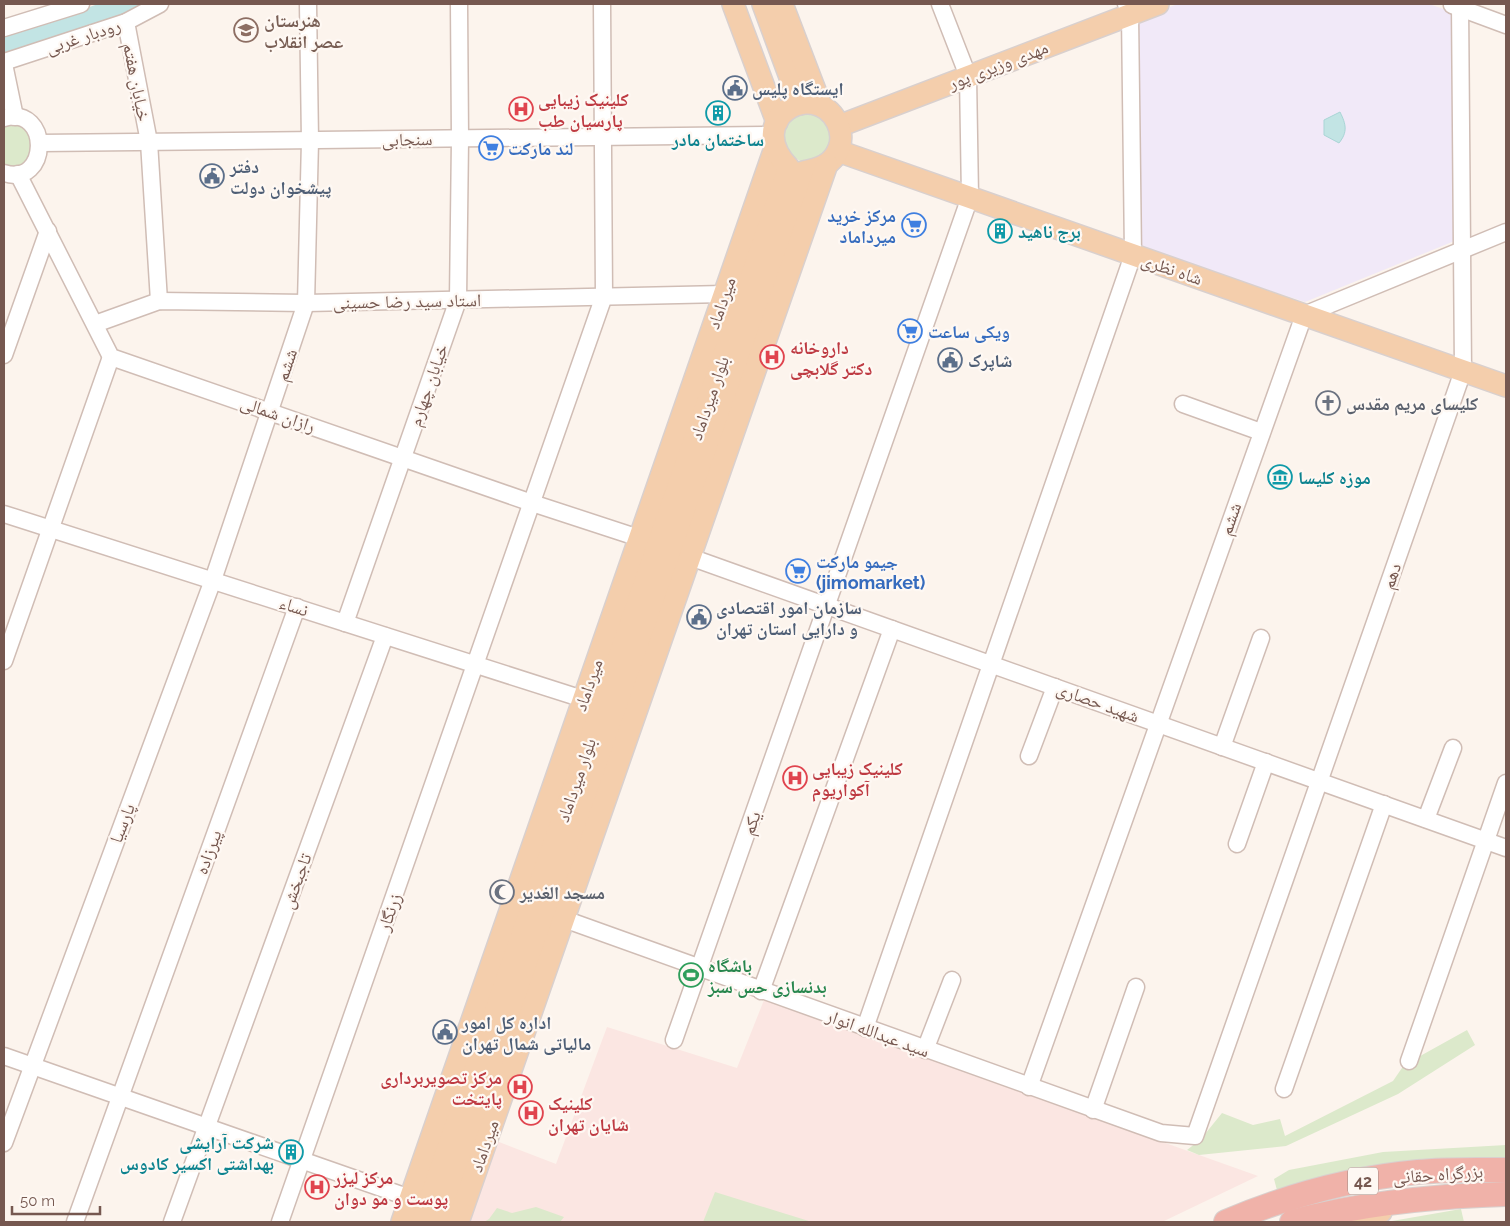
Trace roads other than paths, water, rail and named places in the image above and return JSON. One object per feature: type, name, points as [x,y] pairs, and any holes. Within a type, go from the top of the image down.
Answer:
[{"type":"highway","name":"بزرگراه حقانی","points":[[1226,1222],[1263,1206],[1336,1185],[1419,1172],[1506,1170]]},
{"type":"highway","name":"بزرگراه حقانی","points":[[1292,1222],[1339,1209],[1421,1199],[1506,1194]]},
{"type":"main road","points":[[733,4],[747,40],[775,135],[796,170],[818,170],[833,158],[841,143],[839,126],[834,117],[811,105],[771,26],[763,4]]},
{"type":"main road","points":[[782,4],[811,105]]},
{"type":"main road","name":"مهدی وزیری پور","points":[[839,126],[968,76],[1128,9],[1158,4]]},
{"type":"main road","points":[[747,40],[763,55],[769,54],[772,50],[771,26]]},
{"type":"main road","points":[[775,135],[784,112],[811,105]]},
{"type":"main road","name":"میرداماد","points":[[402,1222],[724,294],[775,135]]},
{"type":"main road","name":"شاه نظری","points":[[833,158],[970,197],[1506,386]]},
{"type":"main road","name":"میرداماد","points":[[458,1222],[690,557],[833,158]]},
{"type":"main road","name":"بلوار میرداماد","points":[[422,1222],[796,170]]},
{"type":"main road","name":"بلوار میرداماد","points":[[437,1222],[796,170]]},
{"type":"main road","points":[[442,1107],[471,1082]]},
{"type":"main road","points":[[1348,1222],[1421,1199]]},
{"type":"street","points":[[4,28],[81,4]]},
{"type":"street","name":"رودبار غربی","points":[[4,63],[126,22],[160,4]]},
{"type":"street","name":"ششم","points":[[213,580],[271,412],[306,303],[310,141],[308,4]]},
{"type":"street","name":"خیابان چهارم","points":[[345,623],[458,300],[459,4]]},
{"type":"street","name":"زرنگار","points":[[280,1222],[604,296],[602,4]]},
{"type":"street","points":[[940,4],[968,76],[970,197]]},
{"type":"street","points":[[1457,5],[1506,24]]},
{"type":"street","name":"دهم","points":[[1194,1136],[1463,371],[1457,5]]},
{"type":"street","points":[[865,1028],[1133,255],[1128,9]]},
{"type":"street","name":"خیابان هفتم","points":[[126,22],[148,142],[159,300]]},
{"type":"street","points":[[4,63],[7,115],[22,119],[34,128],[40,143],[37,159],[26,171],[11,174],[48,230],[111,357],[49,528],[4,661]]},
{"type":"street","name":"سنجابی","points":[[40,143],[775,135]]},
{"type":"street","name":"یکم","points":[[674,1040],[970,197]]},
{"type":"street","points":[[4,355],[48,230]]},
{"type":"street","points":[[1304,315],[1506,232]]},
{"type":"street","name":"استاد سید رضا حسینی","points":[[95,324],[159,300],[306,303],[724,294]]},
{"type":"street","name":"ششم","points":[[1029,1087],[1304,315]]},
{"type":"street","name":"رازان شمالی","points":[[111,357],[532,503],[639,538]]},
{"type":"street","points":[[1183,404],[1261,432]]},
{"type":"street","name":"نساء","points":[[4,514],[583,699]]},
{"type":"street","name":"شهید حصاری","points":[[690,557],[1506,848]]},
{"type":"street","name":"پارسیا","points":[[4,1142],[31,1065],[213,580]]},
{"type":"street","name":"پیرزاده","points":[[76,1222],[297,607]]},
{"type":"street","points":[[761,991],[892,629]]},
{"type":"street","name":"تاجبخش","points":[[172,1222],[385,636]]},
{"type":"street","points":[[1222,746],[1261,638]]},
{"type":"street","points":[[1029,756],[1055,687]]},
{"type":"street","points":[[1426,819],[1452,748]]},
{"type":"street","points":[[1237,844],[1266,762]]},
{"type":"street","points":[[1409,1061],[1506,783]]},
{"type":"street","points":[[1284,1088],[1384,804]]},
{"type":"street","name":"سید عبدالله انوار","points":[[564,919],[1093,1110],[1161,1133],[1194,1136]]},
{"type":"street","points":[[925,1050],[952,980]]},
{"type":"street","points":[[1093,1110],[1136,987]]},
{"type":"street","points":[[4,1056],[410,1198]]},
{"type":"water","points":[[1340,112],[1344,120],[1345,132],[1339,143],[1324,135],[1324,120]]},
{"type":"waterway","points":[[4,48],[130,4]]},
{"type":"place","name":"هنرستان عصر انقلاب","points":[[246,30]]},
{"type":"place","name":"ایستگاه پلیس","points":[[735,88]]},
{"type":"place","name":"کلینیک زیبایی پارسیان طب","points":[[521,109]]},
{"type":"place","name":"ساختمان مادر","points":[[718,113]]},
{"type":"place","name":"لند مارکت","points":[[491,148]]},
{"type":"place","name":"دفتر پیشخوان دولت","points":[[212,176]]},
{"type":"place","name":"مرکز خرید میرداماد","points":[[914,225]]},
{"type":"place","name":"برج ناهید","points":[[1000,231]]},
{"type":"place","name":"ویکی ساعت","points":[[910,331]]},
{"type":"place","name":"داروخانه دکتر گلابچی","points":[[772,357]]},
{"type":"place","name":"شاپرک","points":[[950,360]]},
{"type":"place","name":"کلیسای مریم مقدس","points":[[1328,403]]},
{"type":"place","name":"موزه کلیسا","points":[[1280,477]]},
{"type":"place","name":"جیمو مارکت (jimomarket)","points":[[798,571]]},
{"type":"place","name":"سازمان امور اقتصادی و دارایی استان تهران","points":[[699,617]]},
{"type":"place","name":"کلینیک زیبایی آکواریوم","points":[[795,778]]},
{"type":"place","name":"مسجد الغدیر","points":[[502,892]]},
{"type":"place","name":"باشگاه بدنسازی حس سبز","points":[[691,975]]},
{"type":"place","name":"اداره کل امور مالیاتی شمال تهران","points":[[445,1032]]},
{"type":"place","name":"مرکز تصویربرداری پایتخت","points":[[520,1087]]},
{"type":"place","name":"کلینیک شایان تهران","points":[[531,1113]]},
{"type":"place","name":"شرکت آرایشی بهداشتی اکسیر کادوس","points":[[291,1152]]},
{"type":"place","name":"مرکز لیزر پوست و مو دوان","points":[[317,1187]]}]
